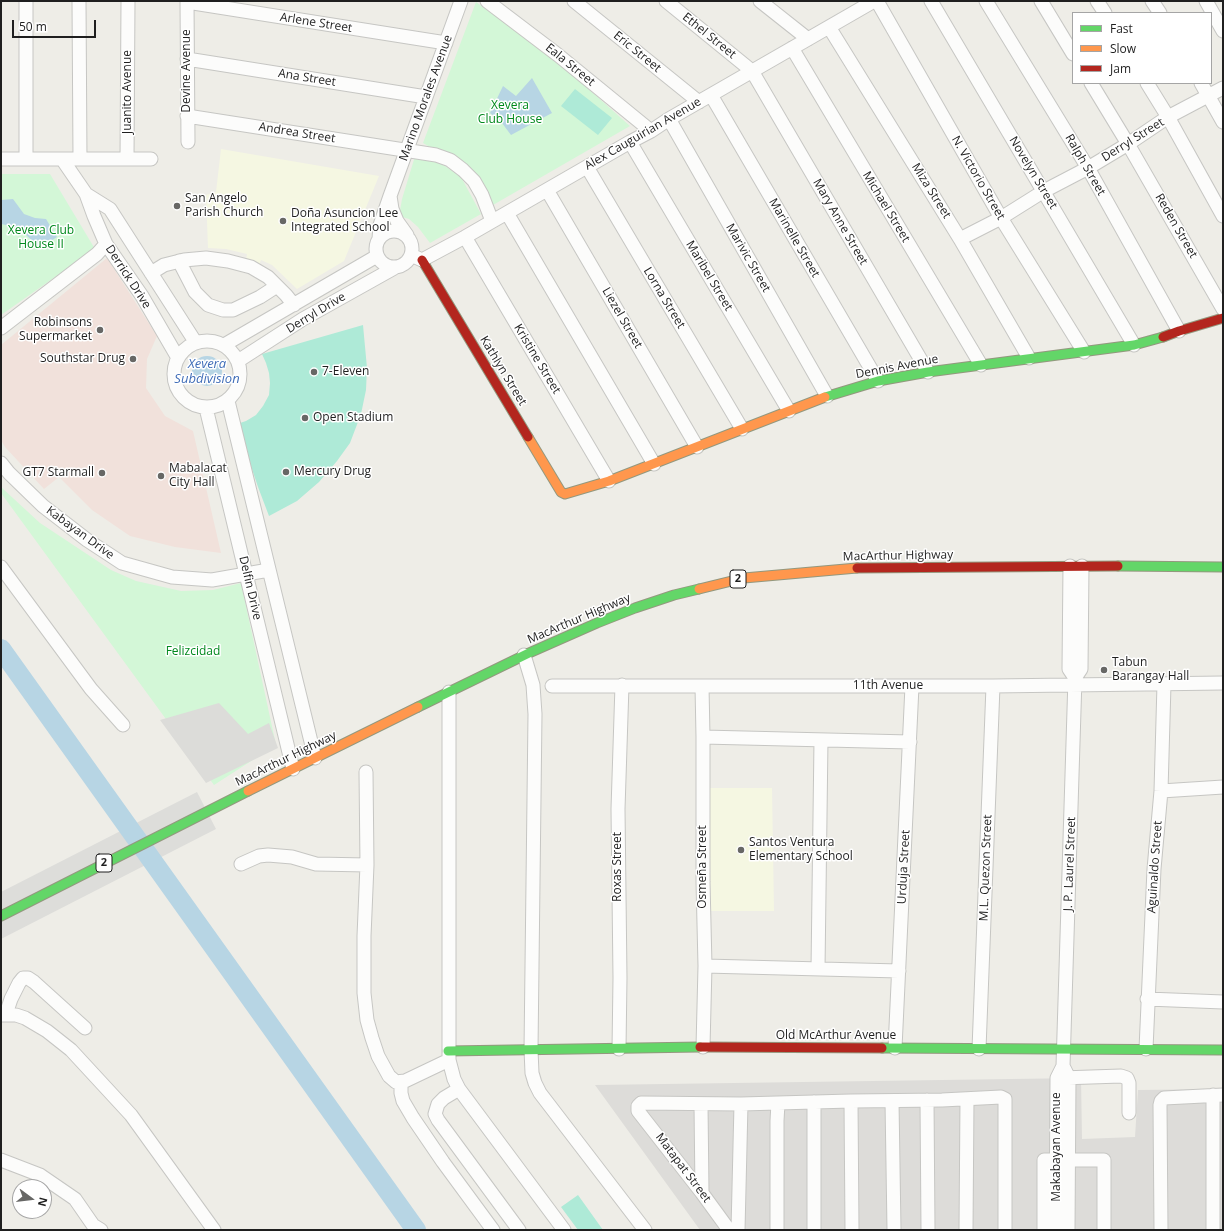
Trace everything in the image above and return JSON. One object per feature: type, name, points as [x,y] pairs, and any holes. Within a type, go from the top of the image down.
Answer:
[{"type":"main road","name":"Kathlyn Street","points":[[416,258],[561,492],[565,494]]},
{"type":"main road","name":"Dennis Avenue","points":[[565,494],[609,481],[827,396],[878,381],[928,372],[1134,345],[1156,340],[1179,331],[1223,318]]},
{"type":"main road","name":"MacArthur Highway","points":[[1,916],[206,811],[524,655],[635,608],[674,595],[744,578],[855,568],[1076,566],[1223,567]]},
{"type":"main road","name":"Old McArthur Avenue","points":[[449,1055],[531,1050],[703,1047],[1223,1050]]},
{"type":"street","points":[[26,1],[26,159]]},
{"type":"street","points":[[79,1],[80,159]]},
{"type":"street","name":"Juanito Avenue","points":[[127,159],[128,1]]},
{"type":"street","name":"Arlene Street","points":[[187,1],[446,44]]},
{"type":"street","name":"Devine Avenue","points":[[187,1],[188,142]]},
{"type":"street","name":"Marino Morales Avenue","points":[[379,238],[380,225],[390,196],[461,1]]},
{"type":"street","name":"Eala Street","points":[[487,1],[558,55],[651,131]]},
{"type":"street","name":"Eric Street","points":[[574,1],[699,102]]},
{"type":"street","name":"Ethel Street","points":[[666,1],[752,71]]},
{"type":"street","points":[[760,1],[808,39]]},
{"type":"street","name":"N. Victorio Street","points":[[877,1],[1001,218],[1084,352]]},
{"type":"street","name":"Novelyn Street","points":[[931,1],[1134,345]]},
{"type":"street","name":"Ralph Street","points":[[986,1],[1088,168],[1179,331]]},
{"type":"street","points":[[1041,1],[1072,52]]},
{"type":"street","points":[[1098,1],[1104,12]]},
{"type":"street","points":[[1152,1],[1159,12]]},
{"type":"street","points":[[1206,1],[1223,30]]},
{"type":"street","name":"Alex Cauguirian Avenue","points":[[416,258],[465,237],[830,27],[865,3]]},
{"type":"street","name":"Miza Street","points":[[830,27],[960,239],[1028,358]]},
{"type":"street","name":"Michael Street","points":[[792,48],[980,365]]},
{"type":"street","name":"Ana Street","points":[[187,59],[426,97]]},
{"type":"street","name":"Mary Anne Street","points":[[752,71],[928,372]]},
{"type":"street","name":"Reden Street","points":[[1092,84],[1223,309]]},
{"type":"street","points":[[1148,84],[1223,216]]},
{"type":"street","points":[[1202,84],[1223,122]]},
{"type":"street","name":"Derryl Street","points":[[960,239],[1001,218],[1044,191],[1088,168],[1168,118],[1223,88]]},
{"type":"street","name":"Marinelle Street","points":[[711,95],[878,381]]},
{"type":"street","name":"Andrea Street","points":[[187,116],[436,155],[450,160],[474,181],[482,194],[492,221]]},
{"type":"street","name":"Marivic Street","points":[[669,119],[827,396]]},
{"type":"street","name":"Maribel Street","points":[[630,142],[789,411]]},
{"type":"street","points":[[1,159],[151,159]]},
{"type":"street","name":"Derrick Drive","points":[[62,159],[86,194],[106,244],[142,296],[178,358]]},
{"type":"street","name":"Lorna Street","points":[[587,167],[742,429]]},
{"type":"street","name":"Liezel Street","points":[[547,190],[697,447]]},
{"type":"street","name":"Derrick Drive","points":[[86,194],[110,209],[196,343]]},
{"type":"street","points":[[390,196],[392,209],[397,221],[407,235],[416,258],[396,267],[384,264],[377,256],[376,244],[382,234],[392,230],[402,232],[407,235]]},
{"type":"street","points":[[506,213],[654,464]]},
{"type":"street","name":"Kristine Street","points":[[465,237],[609,481]]},
{"type":"street","points":[[1,328],[97,254],[106,244]]},
{"type":"street","name":"Derryl Drive","points":[[224,345],[377,256]]},
{"type":"street","points":[[151,273],[164,265],[179,261],[206,258],[228,261],[251,267],[268,277],[294,305]]},
{"type":"street","points":[[179,261],[195,292],[208,305],[223,310],[233,310],[260,297],[277,286]]},
{"type":"street","name":"Derryl Drive","points":[[238,361],[303,319],[396,267]]},
{"type":"street","points":[[210,341],[224,345],[232,352],[238,361],[241,372],[240,383],[235,393],[228,401],[221,405],[206,408],[189,403],[178,390],[174,375],[178,358],[189,346],[196,343],[210,341]]},
{"type":"street","name":"Delfin Drive","points":[[228,401],[315,758]]},
{"type":"street","name":"Delfin Drive","points":[[206,408],[293,769]]},
{"type":"street","name":"Kabayan Drive","points":[[1,462],[9,473],[43,506],[87,540],[122,563],[172,577],[212,580],[269,570]]},
{"type":"street","name":"J. P. Laurel Street","points":[[1064,1049],[1075,682],[1081,669],[1075,648],[1076,566]]},
{"type":"street","points":[[1,567],[91,689],[123,725]]},
{"type":"street","points":[[524,655],[533,684],[535,714],[532,1073],[540,1093],[645,1230]]},
{"type":"street","name":"11th Avenue","points":[[552,686],[993,686],[1075,682],[1164,684],[1223,683]]},
{"type":"street","name":"Aguinaldo Street","points":[[1146,1049],[1147,999],[1154,869],[1161,791],[1164,684]]},
{"type":"street","name":"Roxas Street","points":[[619,1049],[620,978],[618,809],[622,685]]},
{"type":"street","name":"Osmeña Street","points":[[702,686],[705,966],[703,1047]]},
{"type":"street","name":"Urduja Street","points":[[895,1048],[912,686]]},
{"type":"street","name":"M.L. Quezon Street","points":[[979,1049],[993,686]]},
{"type":"street","points":[[449,692],[449,1055],[454,1079],[459,1089],[564,1230]]},
{"type":"street","points":[[703,737],[910,742]]},
{"type":"street","points":[[818,969],[821,740]]},
{"type":"street","points":[[366,772],[367,865],[364,936],[364,993],[367,1020],[378,1056],[389,1076],[396,1082],[405,1081],[449,1055]]},
{"type":"street","points":[[1161,791],[1223,788]]},
{"type":"street","points":[[241,864],[259,856],[268,855],[292,857],[316,864],[367,865]]},
{"type":"street","points":[[705,966],[899,971]]},
{"type":"street","points":[[85,1028],[28,978],[24,978],[19,983],[3,1015],[16,1015],[25,1018],[47,1031],[71,1050],[131,1115],[214,1230]]},
{"type":"street","points":[[1147,999],[1223,1002]]},
{"type":"street","name":"Makabayan Avenue","points":[[1056,1230],[1062,1160],[1064,1049]]},
{"type":"street","points":[[1063,1074],[1121,1076],[1126,1078],[1129,1083],[1130,1114]]},
{"type":"street","points":[[401,1082],[401,1093],[413,1118],[493,1230]]},
{"type":"street","points":[[459,1089],[438,1104],[436,1114],[447,1132],[519,1230]]},
{"type":"street","points":[[1161,1230],[1161,1100],[1164,1098],[1218,1095],[1213,1230]]},
{"type":"street","points":[[702,1193],[701,1104],[892,1101],[1001,1097],[1005,1099],[1005,1230]]},
{"type":"street","points":[[966,1230],[967,1099]]},
{"type":"street","points":[[927,1100],[928,1230]]},
{"type":"street","points":[[851,1101],[852,1230]]},
{"type":"street","points":[[892,1101],[894,1230]]},
{"type":"street","points":[[814,1102],[814,1230]]},
{"type":"street","name":"Matapat Street","points":[[701,1104],[641,1103],[638,1106],[638,1111],[729,1230]]},
{"type":"street","points":[[777,1230],[778,1103]]},
{"type":"street","points":[[738,1230],[741,1104]]},
{"type":"street","points":[[1,1160],[40,1174],[75,1199],[93,1225],[101,1230]]},
{"type":"street","points":[[1044,1230],[1044,1160],[1104,1160],[1104,1230]]},
{"type":"street","name":"Makabayan Avenue","points":[[1062,1160],[1068,1230]]},
{"type":"shaded area","name":"Doña Asuncion Lee Integrated School","points":[[221,149],[379,176],[344,261],[297,289],[272,265],[261,260],[259,265],[246,261],[247,254],[226,249],[208,248],[206,195],[216,192]]},
{"type":"shaded area","points":[[107,258],[157,336],[147,359],[146,388],[165,416],[193,431],[221,553],[175,547],[130,536],[92,510],[59,477],[44,489],[5,447],[1,440],[1,345]]},
{"type":"shaded area","points":[[219,703],[248,734],[269,723],[278,748],[206,783],[160,720]]},
{"type":"shaded area","name":"Santos Ventura Elementary School","points":[[709,788],[772,788],[774,911],[711,911]]},
{"type":"shaded area","points":[[1081,1078],[1082,1139],[1135,1137],[1138,1090],[1223,1089],[1223,1230],[700,1230],[595,1085]]},
{"type":"green space","name":"Xevera Club House","points":[[476,2],[555,59],[630,126],[493,205],[481,188],[445,156],[423,143]]},
{"type":"green space","points":[[575,89],[612,118],[598,135],[561,106]]},
{"type":"green space","points":[[416,153],[442,164],[461,177],[481,214],[430,243],[418,227],[409,219],[399,216],[402,199]]},
{"type":"green space","name":"Xevera Club House II","points":[[1,174],[50,174],[95,249],[1,315]]},
{"type":"green space","name":"Open Stadium","points":[[363,325],[367,368],[366,390],[361,414],[350,443],[319,482],[297,501],[269,516],[237,424],[256,415],[269,395],[269,373],[262,354]]},
{"type":"green space","name":"Felizcidad","points":[[1,487],[40,523],[111,570],[136,581],[181,591],[213,590],[241,583],[276,745],[214,785],[1,493]]},
{"type":"green space","points":[[578,1195],[603,1230],[578,1230],[561,1207]]},
{"type":"water","points":[[532,78],[552,113],[511,135],[502,123],[490,113],[503,86],[516,96]]},
{"type":"water","points":[[13,199],[24,214],[35,218],[46,219],[57,237],[40,248],[25,234],[11,226],[1,224],[1,200]]},
{"type":"water","name":"Xevera Subdivision","points":[[207,356],[217,361],[222,371],[217,381],[207,386],[197,381],[192,371],[197,361]]},
{"type":"pier","points":[[197,792],[216,829],[1,939],[1,892]]},
{"type":"waterway","points":[[1,649],[416,1230]]},
{"type":"traffic: fast","points":[[825,397],[878,381],[928,372],[1134,345],[1163,337]]},
{"type":"traffic: fast","points":[[1118,566],[1223,567]]},
{"type":"traffic: fast","points":[[418,707],[529,653],[597,623],[635,608],[674,595],[699,589]]},
{"type":"traffic: fast","points":[[1,916],[248,791]]},
{"type":"traffic: fast","points":[[448,1051],[700,1047]]},
{"type":"traffic: fast","points":[[882,1048],[1223,1050]]},
{"type":"traffic: slow","points":[[528,437],[561,492],[565,494],[609,481],[825,397]]},
{"type":"traffic: slow","points":[[699,589],[744,578],[857,568]]},
{"type":"traffic: slow","points":[[248,791],[418,707]]},
{"type":"traffic: jam","points":[[422,260],[528,437]]},
{"type":"traffic: jam","points":[[1163,337],[1223,318]]},
{"type":"traffic: jam","points":[[857,568],[1118,566]]},
{"type":"traffic: jam","points":[[700,1047],[882,1048]]},
{"type":"place","name":"San Angelo Parish Church","points":[[177,206]]},
{"type":"place","name":"Doña Asuncion Lee Integrated School","points":[[283,221]]},
{"type":"place","name":"Robinsons Supermarket","points":[[100,330]]},
{"type":"place","name":"Southstar Drug","points":[[133,359]]},
{"type":"place","name":"7-Eleven","points":[[314,372]]},
{"type":"place","name":"Open Stadium","points":[[305,418]]},
{"type":"place","name":"Mercury Drug","points":[[286,472]]},
{"type":"place","name":"GT7 Starmall","points":[[102,473]]},
{"type":"place","name":"Mabalacat City Hall","points":[[161,476]]},
{"type":"place","name":"Tabun Barangay Hall","points":[[1104,670]]},
{"type":"place","name":"Santos Ventura Elementary School","points":[[741,850]]}]
